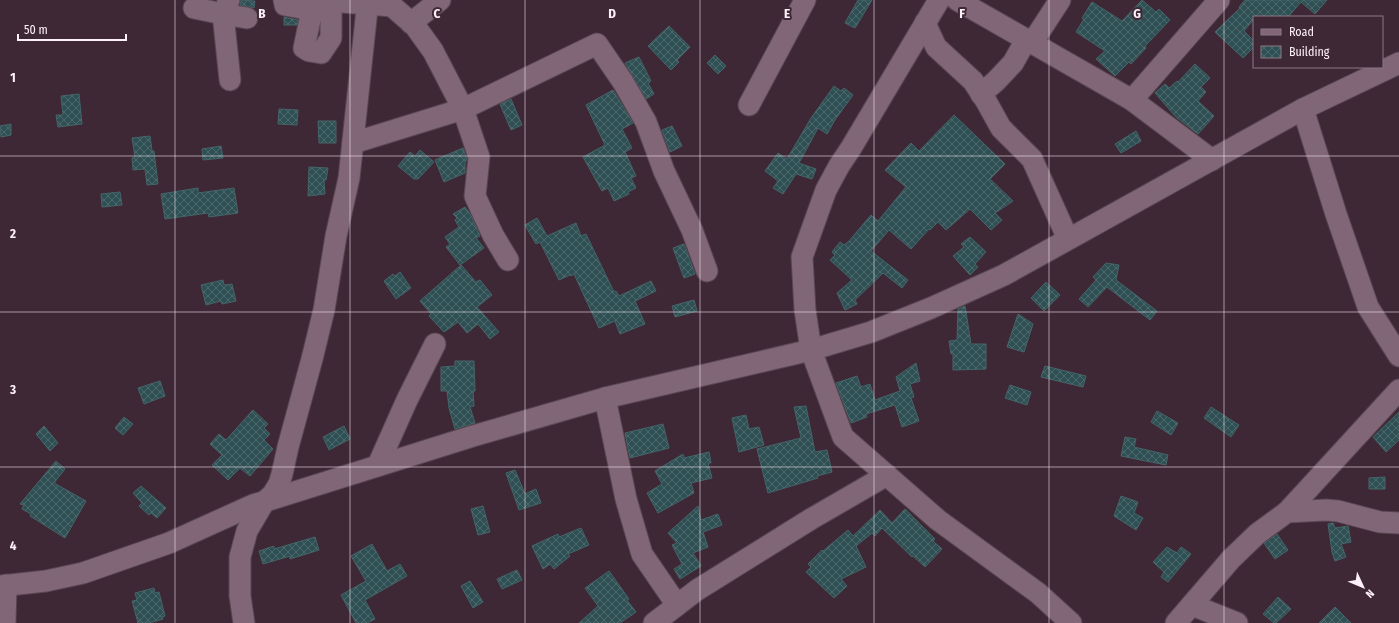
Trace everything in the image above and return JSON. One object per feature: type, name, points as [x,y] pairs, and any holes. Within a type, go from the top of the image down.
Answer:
[{"type":"street","points":[[284,0],[285,5],[312,10],[304,48],[321,54],[330,38],[324,1],[368,2],[392,0]]},
{"type":"street","points":[[411,22],[440,0]]},
{"type":"street","points":[[749,105],[805,0]]},
{"type":"street","points":[[939,0],[839,166],[826,190],[819,208],[802,257],[805,310],[811,350],[843,437],[938,520],[1038,593],[1071,623]]},
{"type":"street","points":[[957,0],[1132,100],[1212,160]]},
{"type":"street","points":[[981,94],[1013,63],[1060,0]]},
{"type":"street","points":[[1132,100],[1219,0]]},
{"type":"street","points":[[368,2],[392,6],[415,26],[433,51],[463,109],[479,157],[475,196],[493,235],[508,260]]},
{"type":"street","points":[[244,623],[240,596],[240,557],[247,532],[264,502],[279,484],[324,310],[336,236],[348,185],[368,2]]},
{"type":"street","points":[[194,8],[226,7],[247,18]]},
{"type":"street","points":[[226,7],[230,80]]},
{"type":"street","points":[[926,23],[936,47],[973,81],[1001,128],[1032,159],[1068,239]]},
{"type":"street","points":[[353,144],[463,109],[597,44],[623,82],[646,122],[664,171],[692,230],[707,271]]},
{"type":"street","points":[[5,623],[3,586],[46,581],[83,573],[169,543],[253,505],[378,465],[605,398],[811,350],[871,332],[931,308],[1004,275],[1303,109],[1399,63]]},
{"type":"street","points":[[1303,109],[1336,214],[1368,307],[1399,356]]},
{"type":"street","points":[[378,465],[407,400],[435,344]]},
{"type":"street","points":[[1176,623],[1231,559],[1252,539],[1287,512],[1399,390]]},
{"type":"street","points":[[605,398],[626,499],[642,554],[677,605]]},
{"type":"street","points":[[654,623],[697,590],[804,523],[887,475]]},
{"type":"street","points":[[1287,512],[1332,510],[1380,522],[1399,523]]},
{"type":"street","points":[[1192,605],[1237,623]]},
{"type":"building","points":[[241,0],[255,1],[254,8],[240,5]]},
{"type":"building","points":[[858,0],[872,0],[855,28],[845,23]]},
{"type":"building","points":[[1142,0],[1156,12],[1159,9],[1170,20],[1145,46],[1146,48],[1131,64],[1129,62],[1115,76],[1096,59],[1105,51],[1076,32],[1084,19],[1082,18],[1092,2],[1122,21]]},
{"type":"building","points":[[1245,0],[1327,0],[1315,14],[1301,2],[1289,16],[1253,16],[1253,20],[1244,31],[1253,40],[1253,48],[1243,58],[1215,32],[1240,8],[1239,7]]},
{"type":"building","points":[[284,17],[298,20],[297,25],[284,25]]},
{"type":"building","points":[[669,26],[690,47],[677,60],[679,62],[671,70],[648,46]]},
{"type":"building","points":[[715,55],[726,66],[718,74],[707,63]]},
{"type":"building","points":[[639,57],[651,81],[648,83],[654,94],[646,99],[625,63]]},
{"type":"building","points":[[1195,64],[1210,78],[1201,87],[1206,92],[1198,101],[1214,116],[1198,134],[1176,117],[1155,93],[1165,84],[1169,88],[1177,81],[1178,82]]},
{"type":"building","points":[[834,86],[841,91],[844,88],[853,95],[827,134],[818,128],[799,163],[816,169],[812,179],[796,174],[783,194],[773,188],[778,181],[765,171],[778,153],[787,159],[811,118]]},
{"type":"building","points":[[613,90],[633,123],[622,129],[632,148],[625,152],[636,176],[631,178],[636,188],[628,192],[629,194],[614,201],[608,188],[602,191],[583,157],[605,145],[586,105]]},
{"type":"building","points":[[79,94],[82,124],[58,127],[56,115],[63,115],[61,96]]},
{"type":"building","points":[[511,99],[522,125],[511,130],[500,104]]},
{"type":"building","points":[[279,109],[298,110],[297,125],[278,124]]},
{"type":"building","points":[[954,115],[1005,164],[990,179],[1013,201],[995,213],[1002,220],[991,230],[970,209],[946,230],[938,222],[930,230],[929,229],[911,249],[889,230],[871,251],[908,280],[902,288],[883,273],[855,300],[857,304],[845,310],[837,293],[852,280],[830,260],[835,255],[832,252],[840,242],[844,245],[849,241],[871,215],[878,221],[906,187],[885,170],[911,143],[919,151]]},
{"type":"building","points":[[318,121],[336,121],[336,143],[319,143]]},
{"type":"building","points":[[11,124],[11,135],[1,137],[0,126]]},
{"type":"building","points":[[672,126],[682,146],[670,152],[662,130]]},
{"type":"building","points":[[1136,131],[1141,141],[1121,153],[1115,144]]},
{"type":"building","points":[[150,136],[152,151],[154,151],[158,184],[147,185],[145,169],[133,170],[132,158],[135,157],[132,138]]},
{"type":"building","points":[[221,146],[223,158],[203,160],[202,149]]},
{"type":"building","points":[[463,148],[467,159],[465,163],[465,173],[444,182],[435,160]]},
{"type":"building","points":[[420,150],[434,162],[418,179],[414,179],[398,166],[410,152],[415,156]]},
{"type":"building","points":[[309,167],[328,168],[326,180],[324,180],[325,194],[308,196]]},
{"type":"building","points":[[198,188],[198,193],[234,188],[238,213],[209,217],[208,213],[165,219],[161,194]]},
{"type":"building","points":[[120,192],[122,205],[102,207],[101,194]]},
{"type":"building","points":[[465,207],[471,215],[480,236],[476,238],[484,248],[460,265],[446,247],[450,244],[445,237],[459,227],[455,220],[457,218],[453,214]]},
{"type":"building","points":[[537,218],[547,236],[576,223],[581,236],[586,234],[614,292],[616,291],[619,296],[651,281],[656,291],[635,301],[645,324],[620,334],[615,321],[599,328],[574,274],[559,280],[540,242],[536,244],[525,225]]},
{"type":"building","points":[[970,237],[986,252],[975,264],[978,267],[970,275],[953,256],[964,247],[961,244]]},
{"type":"building","points":[[684,244],[695,274],[684,278],[673,248]]},
{"type":"building","points":[[1106,263],[1119,265],[1116,280],[1157,311],[1150,320],[1107,287],[1088,307],[1079,299],[1096,280],[1093,277]]},
{"type":"building","points":[[461,265],[476,282],[480,280],[492,295],[477,307],[499,332],[490,339],[478,324],[467,333],[458,322],[444,332],[429,316],[431,314],[420,301]]},
{"type":"building","points":[[400,272],[411,288],[396,299],[384,281],[393,274],[395,276]]},
{"type":"building","points":[[223,280],[224,285],[232,284],[236,301],[222,304],[221,301],[206,305],[201,285]]},
{"type":"building","points":[[1046,282],[1060,295],[1044,311],[1031,298]]},
{"type":"building","points":[[694,300],[697,311],[675,317],[672,306]]},
{"type":"building","points":[[965,306],[971,344],[986,344],[986,369],[953,370],[953,353],[951,354],[949,341],[957,340],[958,309]]},
{"type":"building","points":[[1018,314],[1033,324],[1024,352],[1007,347]]},
{"type":"building","points":[[455,361],[474,361],[474,406],[470,407],[475,423],[455,429],[449,408],[447,391],[441,391],[441,367],[455,366]]},
{"type":"building","points":[[916,363],[920,381],[910,384],[914,397],[911,398],[919,421],[902,427],[895,405],[866,414],[867,417],[851,423],[836,383],[857,376],[861,387],[870,384],[875,400],[900,391],[896,377]]},
{"type":"building","points":[[1045,366],[1086,376],[1083,387],[1041,377]]},
{"type":"building","points":[[160,381],[165,396],[144,404],[138,388]]},
{"type":"building","points":[[1010,385],[1031,392],[1027,405],[1005,398]]},
{"type":"building","points":[[806,406],[815,452],[827,450],[832,472],[817,476],[818,478],[768,493],[757,449],[801,438],[794,407]]},
{"type":"building","points":[[1211,407],[1239,425],[1231,437],[1204,418]]},
{"type":"building","points":[[253,410],[268,424],[264,428],[270,434],[264,440],[273,449],[250,476],[240,468],[228,480],[212,465],[222,455],[210,444],[219,434],[226,440]]},
{"type":"building","points":[[1157,411],[1178,423],[1171,435],[1151,422]]},
{"type":"building","points":[[1399,412],[1399,440],[1386,452],[1373,437]]},
{"type":"building","points":[[746,415],[749,429],[759,427],[764,445],[739,452],[732,418]]},
{"type":"building","points":[[124,417],[133,424],[123,435],[115,428]]},
{"type":"building","points":[[663,424],[669,448],[630,458],[625,433]]},
{"type":"building","points":[[44,426],[58,443],[50,451],[36,434]]},
{"type":"building","points":[[344,426],[350,439],[329,450],[323,437]]},
{"type":"building","points":[[1125,437],[1136,439],[1134,447],[1168,455],[1166,465],[1121,456]]},
{"type":"building","points":[[709,452],[711,463],[708,463],[712,478],[691,483],[694,493],[658,513],[647,493],[662,484],[655,471],[683,454],[684,458]]},
{"type":"building","points":[[56,461],[65,469],[54,483],[86,501],[65,538],[30,516],[31,514],[22,509],[24,505],[20,504]]},
{"type":"building","points":[[515,470],[525,494],[536,489],[541,503],[519,510],[506,473]]},
{"type":"building","points":[[1385,477],[1385,489],[1369,489],[1369,478]]},
{"type":"building","points":[[141,486],[166,508],[157,518],[151,513],[149,515],[139,506],[142,503],[133,493]]},
{"type":"building","points":[[1121,496],[1138,502],[1134,513],[1143,518],[1136,530],[1114,516]]},
{"type":"building","points":[[483,506],[490,532],[478,535],[471,509]]},
{"type":"building","points":[[698,506],[701,520],[718,514],[722,525],[703,532],[708,547],[693,553],[701,566],[680,579],[674,569],[682,564],[672,545],[677,543],[668,533]]},
{"type":"building","points":[[905,509],[935,539],[933,541],[942,549],[925,567],[913,556],[912,557],[882,528],[875,536],[872,533],[856,546],[866,567],[841,579],[847,586],[834,598],[806,572],[811,567],[808,564],[822,550],[823,551],[848,530],[853,536],[880,510],[892,523]]},
{"type":"building","points":[[1333,523],[1335,528],[1348,526],[1351,542],[1341,544],[1346,557],[1335,561],[1332,552],[1328,524]]},
{"type":"building","points":[[581,528],[589,545],[568,554],[570,556],[554,569],[550,564],[543,569],[532,546],[558,534],[559,537]]},
{"type":"building","points":[[1277,534],[1288,550],[1275,559],[1264,543]]},
{"type":"building","points":[[315,537],[319,550],[290,559],[290,556],[263,564],[259,551],[274,546],[274,549]]},
{"type":"building","points":[[372,544],[387,571],[400,564],[407,576],[365,600],[375,619],[367,623],[356,623],[341,595],[366,581],[351,556]]},
{"type":"building","points":[[1167,547],[1177,553],[1181,547],[1191,554],[1168,582],[1161,577],[1164,572],[1153,562]]},
{"type":"building","points":[[517,570],[522,580],[502,589],[497,579]]},
{"type":"building","points":[[609,571],[629,599],[627,600],[636,612],[620,623],[579,623],[598,606],[585,588]]},
{"type":"building","points":[[470,581],[483,602],[473,608],[461,586]]},
{"type":"building","points":[[154,588],[155,593],[159,592],[165,616],[162,617],[163,619],[149,623],[138,623],[132,601],[137,600],[135,593]]},
{"type":"building","points":[[1278,597],[1291,609],[1276,623],[1274,623],[1263,614]]},
{"type":"building","points":[[1335,607],[1351,623],[1319,623]]}]
